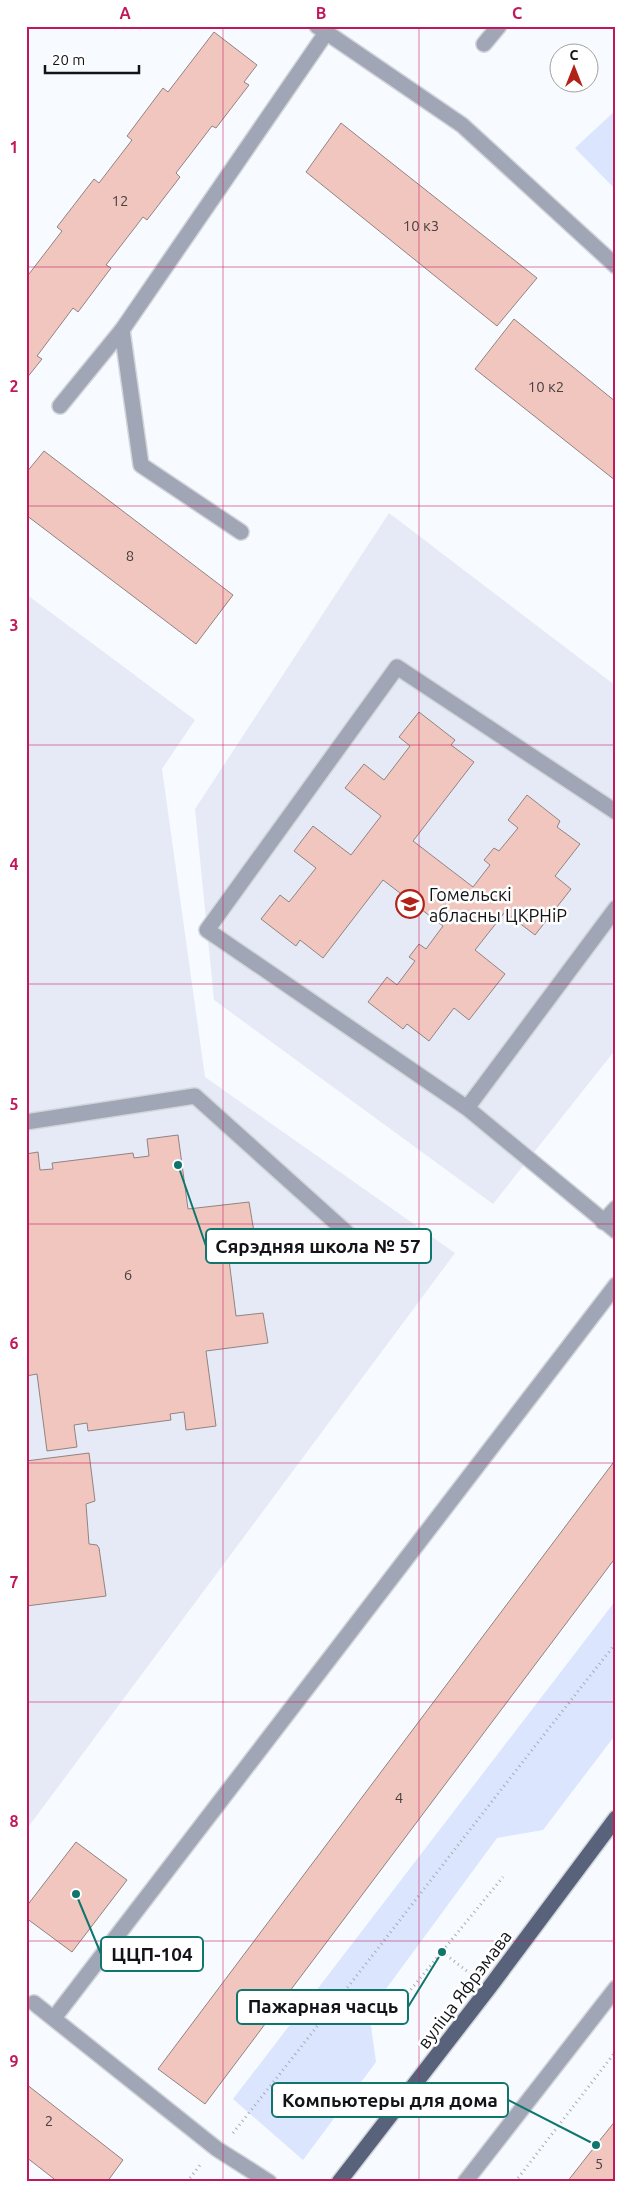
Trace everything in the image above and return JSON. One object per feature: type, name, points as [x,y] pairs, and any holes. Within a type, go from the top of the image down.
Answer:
[{"type":"main road","name":"вуліца Яфрэмава","points":[[339,2182],[489,1988],[616,1818]]},
{"type":"street","points":[[484,44],[499,26]]},
{"type":"street","points":[[60,406],[122,330],[322,30],[462,125],[616,266]]},
{"type":"street","points":[[122,330],[141,465],[241,532]]},
{"type":"street","points":[[616,812],[397,667],[207,930],[467,1108],[610,1226],[616,1208]]},
{"type":"street","points":[[467,1108],[616,908]]},
{"type":"street","points":[[26,1122],[194,1096],[365,1249]]},
{"type":"street","points":[[54,2018],[616,1285]]},
{"type":"street","points":[[465,2182],[616,1988]]},
{"type":"street","points":[[34,2003],[217,2149],[269,2182]]},
{"type":"path","points":[[229,2138],[350,1986],[490,1803],[616,1643]]},
{"type":"path","points":[[395,2009],[503,1877]]},
{"type":"path","points":[[442,1952],[489,1988]]},
{"type":"path","points":[[515,2182],[616,2051]]},
{"type":"path","points":[[187,2182],[203,2162]]},
{"type":"shaded area","points":[[616,110],[616,190],[575,148]]},
{"type":"shaded area","name":"Гомельскі абласны ЦКРНіР","points":[[389,513],[616,686],[616,1049],[493,1204],[214,1000],[195,809]]},
{"type":"shaded area","points":[[26,594],[195,720],[162,769],[205,1077],[455,1253],[26,1830]]},
{"type":"shaded area","points":[[616,1600],[616,1734],[543,1830],[497,1838],[369,2012],[376,2062],[303,2160],[233,2099]]},
{"type":"building","points":[[214,32],[257,65],[244,82],[249,85],[216,128],[212,126],[176,173],[180,177],[147,220],[143,217],[106,265],[111,268],[78,312],[73,308],[37,356],[42,359],[26,379],[26,272],[29,274],[62,231],[57,227],[94,179],[99,183],[132,140],[127,136],[163,88],[168,92]]},
{"type":"building","points":[[341,123],[537,278],[497,326],[306,172]]},
{"type":"building","points":[[514,319],[616,402],[616,481],[475,369]]},
{"type":"building","points":[[44,451],[233,595],[196,644],[26,515],[26,473]]},
{"type":"building","points":[[419,712],[455,740],[451,745],[474,762],[413,841],[473,887],[490,865],[484,860],[494,848],[499,851],[518,828],[508,820],[527,795],[560,821],[557,827],[580,844],[555,876],[571,889],[535,935],[505,912],[475,950],[505,974],[469,1020],[454,1008],[429,1041],[407,1024],[403,1029],[368,1002],[387,977],[397,985],[415,961],[409,957],[419,944],[426,949],[443,926],[383,880],[323,958],[300,940],[296,946],[261,919],[280,895],[289,902],[316,868],[294,851],[313,826],[351,855],[381,816],[345,788],[364,764],[384,780],[410,746],[399,737]]},
{"type":"building","points":[[178,1135],[188,1209],[249,1202],[254,1232],[226,1236],[236,1316],[263,1313],[268,1343],[206,1351],[216,1426],[186,1430],[184,1412],[170,1414],[171,1420],[88,1431],[87,1423],[74,1425],[77,1447],[47,1451],[37,1374],[26,1376],[26,1154],[38,1152],[40,1170],[53,1169],[52,1163],[133,1153],[134,1158],[149,1156],[147,1139]]},
{"type":"building","points":[[89,1453],[95,1501],[86,1504],[89,1544],[97,1545],[99,1548],[106,1596],[26,1606],[26,1461]]},
{"type":"building","points":[[616,1459],[616,1557],[205,2104],[158,2069]]},
{"type":"building","points":[[76,1842],[127,1880],[72,1952],[26,1918],[26,1907]]},
{"type":"building","points":[[26,2084],[123,2160],[107,2182],[58,2182],[26,2157]]},
{"type":"building","points":[[616,2120],[616,2182],[567,2182],[596,2145]]},
{"type":"place","name":"Гомельскі абласны ЦКРНіР","points":[[410,904]]},
{"type":"place","name":"Сярэдняя школа № 57","points":[[178,1165]]},
{"type":"place","name":"ЦЦП-104","points":[[76,1894]]},
{"type":"place","name":"Пажарная часць","points":[[442,1952]]},
{"type":"place","name":"Компьютеры для дома","points":[[596,2145]]}]
